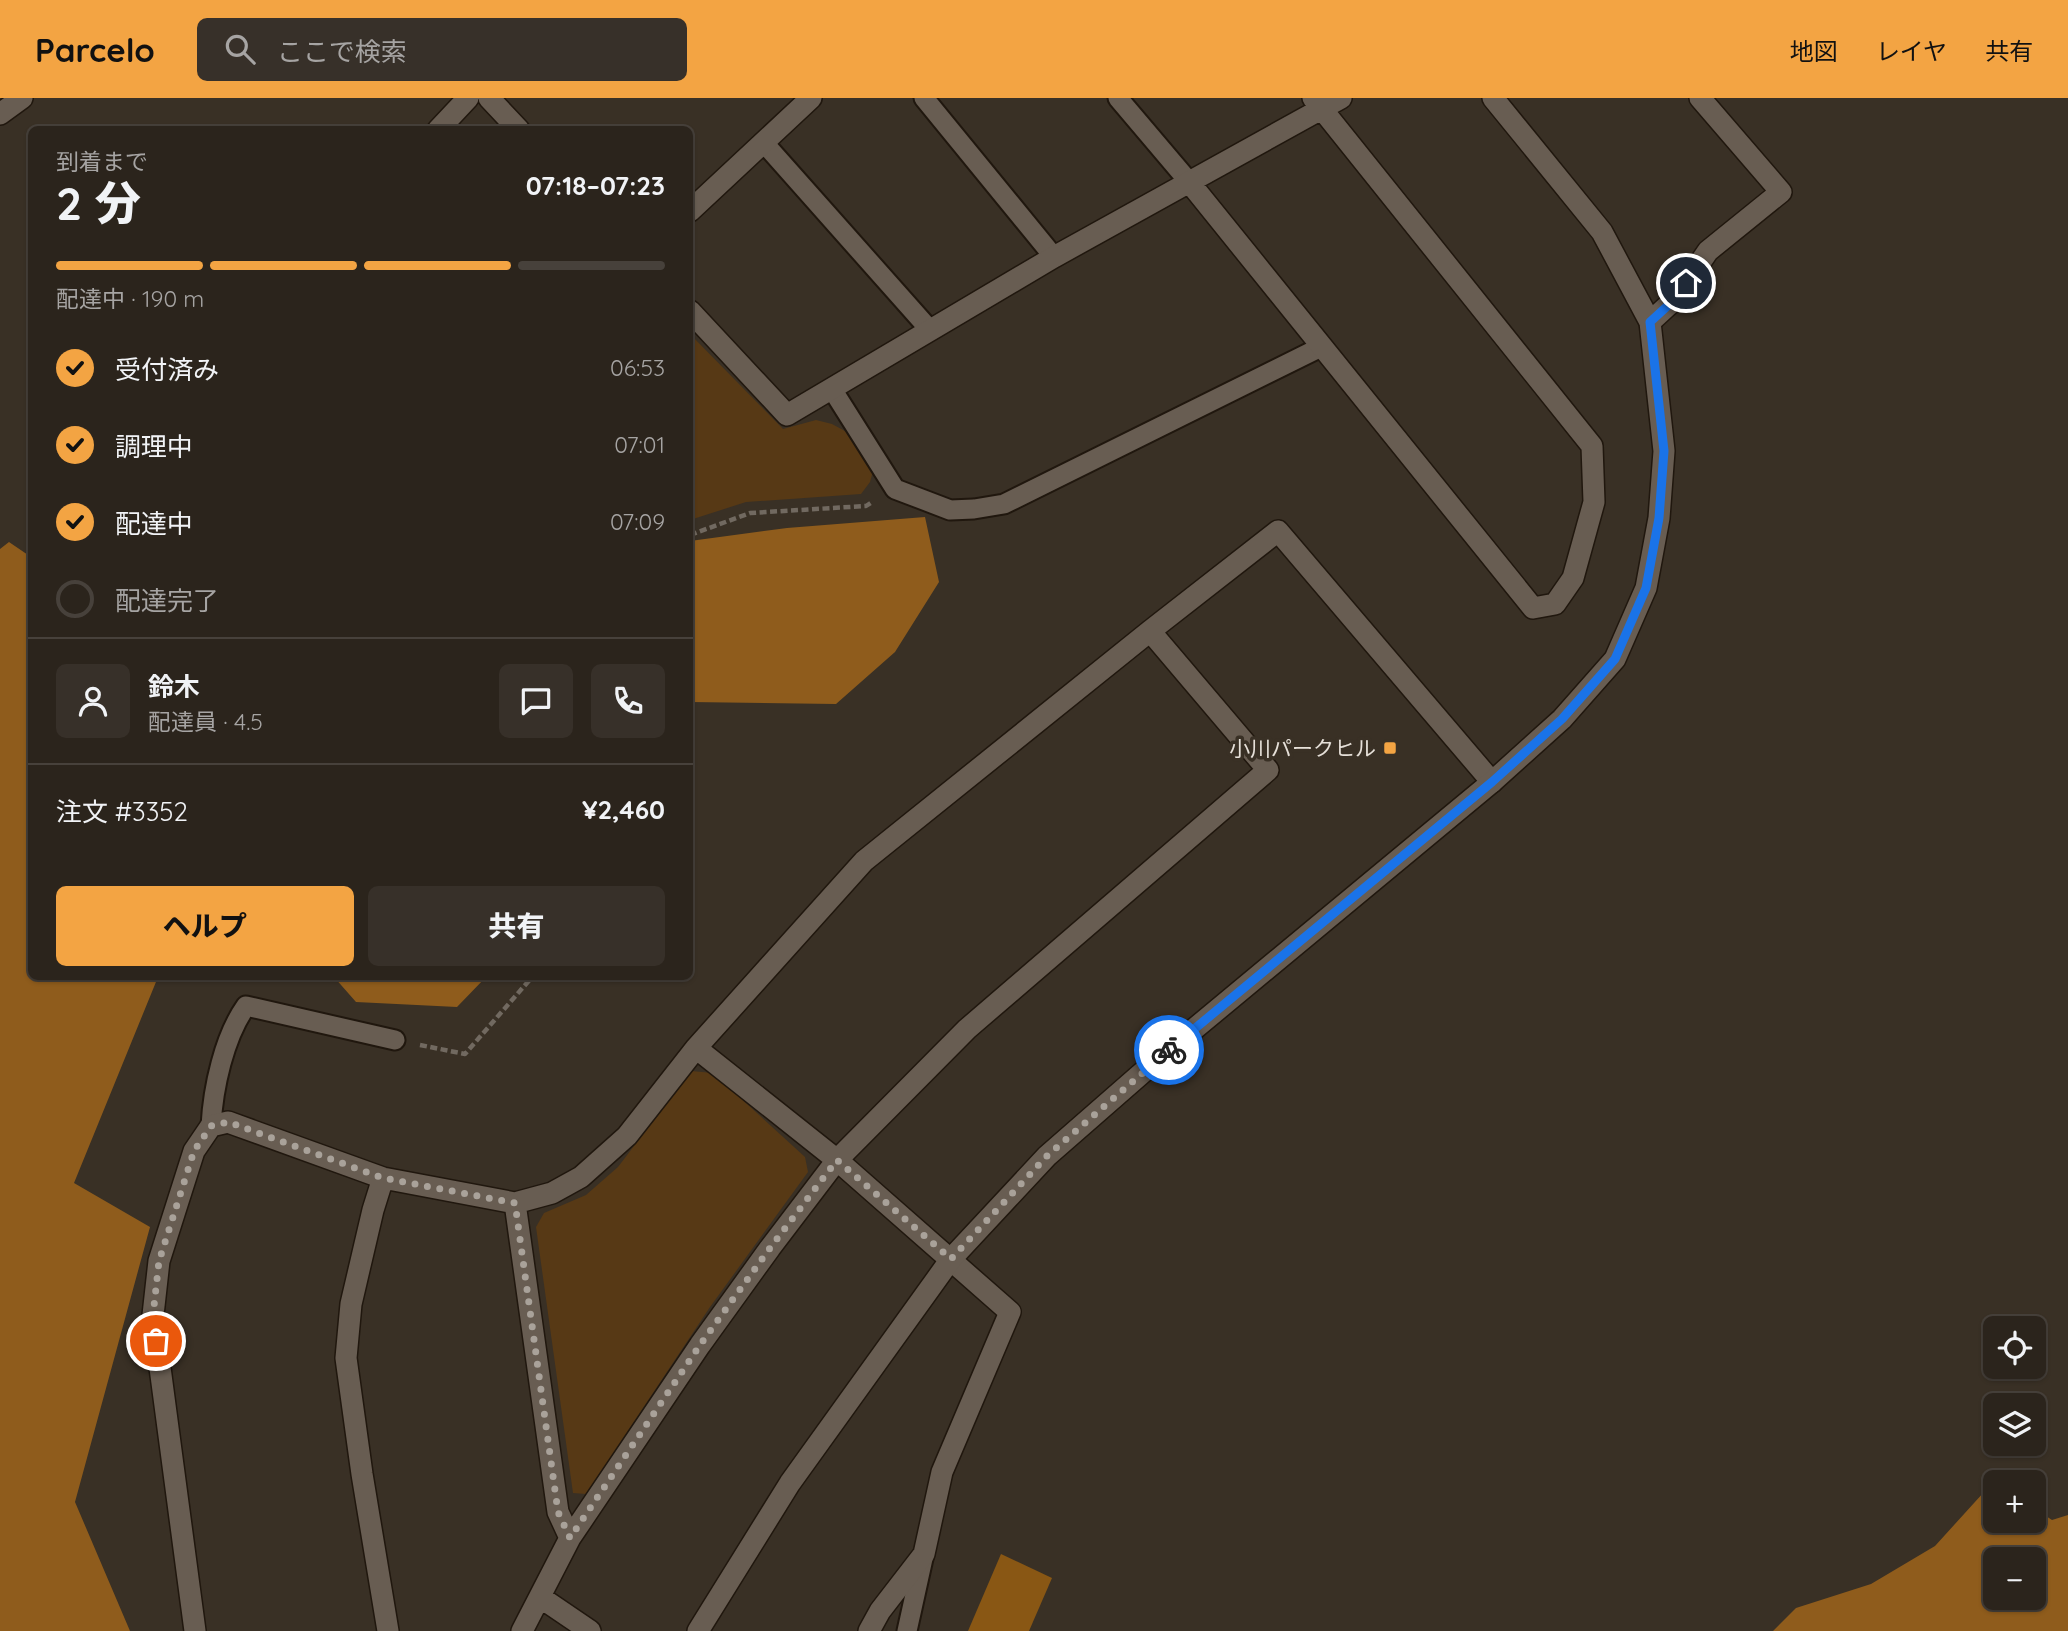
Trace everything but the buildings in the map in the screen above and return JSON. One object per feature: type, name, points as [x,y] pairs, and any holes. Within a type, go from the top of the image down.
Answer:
[{"type":"street","points":[[0,114],[22,98]]},
{"type":"street","points":[[442,126],[468,98]]},
{"type":"street","points":[[489,98],[515,126]]},
{"type":"street","points":[[693,208],[811,98]]},
{"type":"street","points":[[693,314],[787,415],[1054,257],[1190,183],[1318,104],[1341,98]]},
{"type":"street","points":[[698,1631],[790,1483],[951,1259],[1047,1156],[1158,1059],[1492,782],[1562,719],[1615,659],[1646,588],[1659,518],[1664,451],[1650,322],[1602,232],[1493,98]]},
{"type":"street","points":[[1650,322],[1675,299],[1708,251],[1781,192],[1700,98]]},
{"type":"street","points":[[1190,183],[1533,608],[1555,604],[1573,578],[1594,502],[1592,446],[1318,104]]},
{"type":"street","points":[[195,1631],[153,1315],[159,1261],[194,1151],[211,1126],[228,1122],[383,1178],[515,1203],[552,1193],[581,1177],[628,1136],[696,1048],[864,861],[1278,531],[1492,782]]},
{"type":"street","points":[[522,1631],[570,1538],[700,1345],[837,1160],[967,1029],[1268,770],[1150,631]]},
{"type":"street","points":[[696,1048],[837,1160],[1010,1312],[942,1472],[924,1554],[880,1611],[869,1631]]},
{"type":"street","points":[[383,1178],[351,1304],[346,1358],[388,1631]]},
{"type":"street","points":[[515,1203],[558,1512],[570,1538]]},
{"type":"street","points":[[540,1597],[590,1631]]},
{"type":"lane","points":[[924,98],[1054,257]]},
{"type":"lane","points":[[1118,98],[1190,183]]},
{"type":"lane","points":[[764,143],[930,330]]},
{"type":"lane","points":[[832,389],[895,489],[950,510],[974,509],[1004,504],[1321,347]]},
{"type":"lane","points":[[211,1126],[213,1099],[234,1023],[246,1006],[395,1040]]},
{"type":"lane","points":[[907,1631],[924,1554]]},
{"type":"path","points":[[693,534],[750,513],[866,506],[895,489]]},
{"type":"path","points":[[395,1040],[465,1054],[530,980]]},
{"type":"shaded area","points":[[693,337],[783,429],[816,420],[832,424],[854,436],[873,471],[870,482],[861,494],[746,502],[693,519]]},
{"type":"shaded area","points":[[925,517],[939,582],[895,652],[836,704],[693,702],[693,541],[787,528]]},
{"type":"shaded area","points":[[9,542],[28,555],[28,980],[157,980],[74,1183],[150,1227],[75,1502],[130,1631],[0,1631],[0,549]]},
{"type":"shaded area","points":[[337,980],[483,980],[457,1007],[356,1002]]},
{"type":"shaded area","points":[[691,1071],[713,1073],[805,1157],[808,1172],[710,1307],[586,1494],[573,1493],[536,1227],[544,1213],[586,1195],[618,1167]]},
{"type":"shaded area","points":[[1983,1493],[1983,1533],[2046,1533],[2046,1516],[2052,1520],[2068,1515],[2068,1631],[1773,1631],[1796,1608],[1871,1584],[1935,1546]]},
{"type":"shaded area","points":[[1001,1554],[1052,1578],[1029,1631],[968,1631]]},
{"type":"way so far","points":[[156,1341],[153,1315],[159,1261],[194,1151],[211,1126],[228,1122],[383,1178],[515,1203],[558,1512],[570,1538],[700,1345],[837,1160],[951,1259],[1047,1156],[1169,1050]]},
{"type":"place","name":"小川パークヒル","points":[[1390,748]]},
{"type":"route","points":[[1169,1050],[1492,782],[1562,719],[1615,659],[1646,588],[1659,518],[1664,451],[1650,322],[1675,299],[1686,283]]}]
